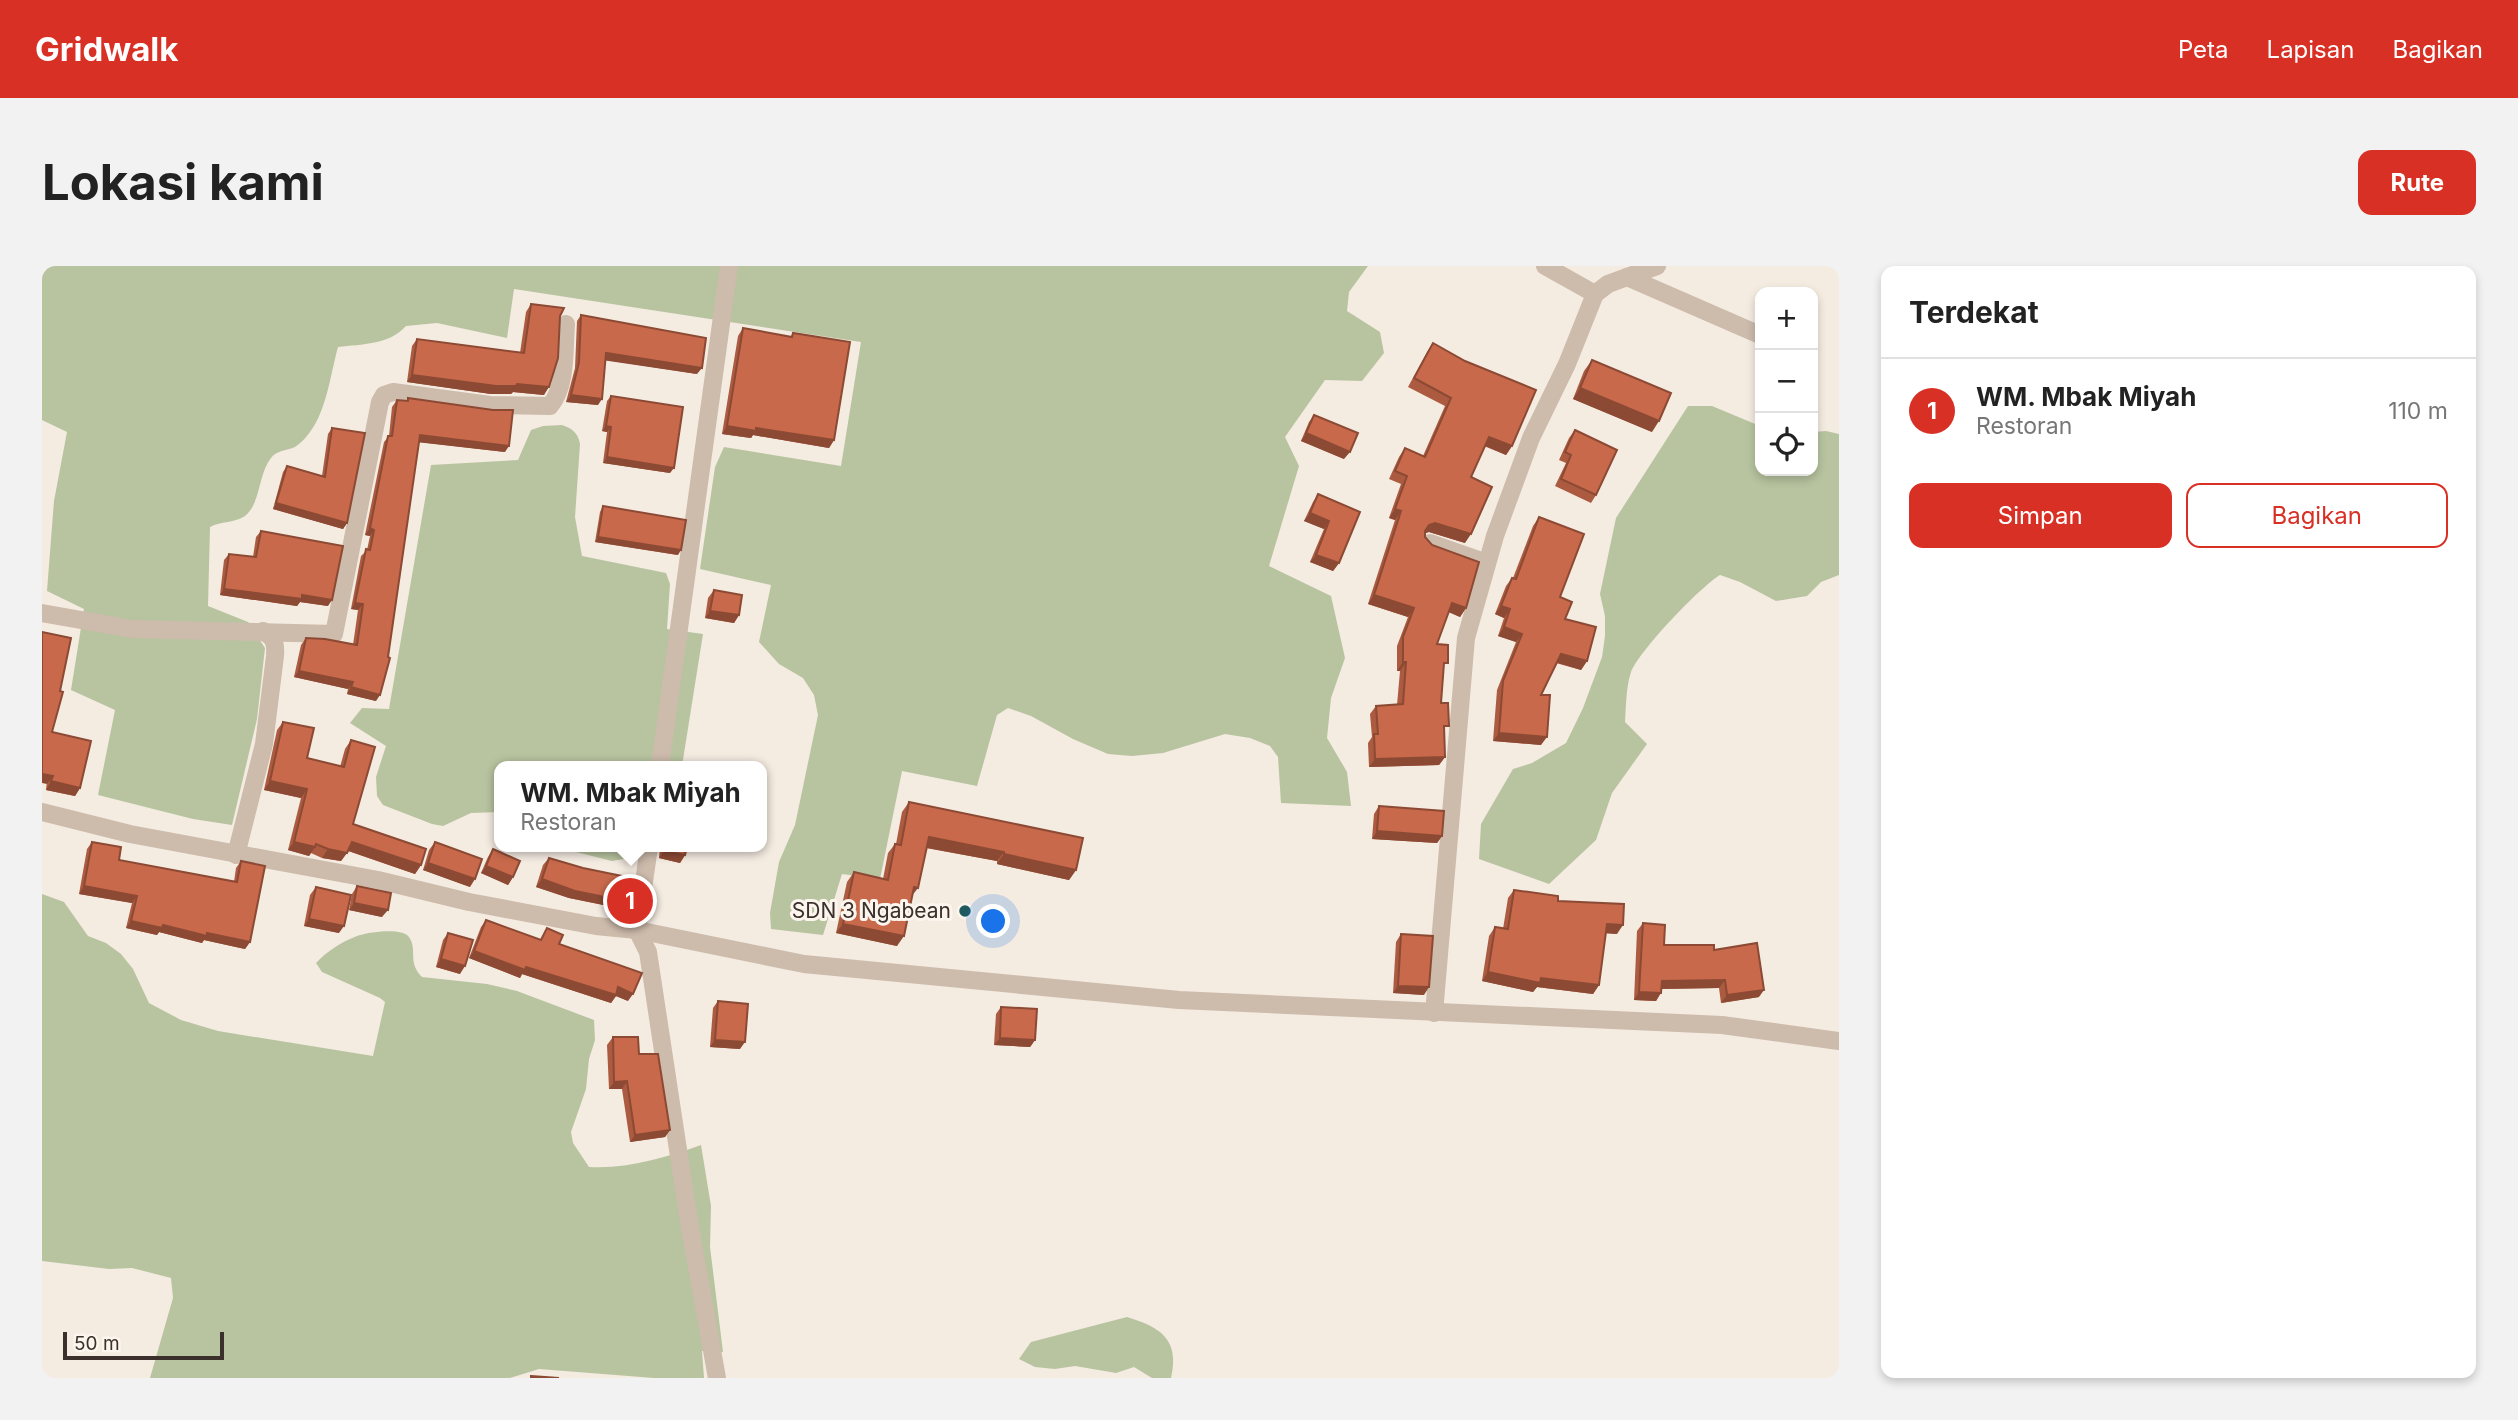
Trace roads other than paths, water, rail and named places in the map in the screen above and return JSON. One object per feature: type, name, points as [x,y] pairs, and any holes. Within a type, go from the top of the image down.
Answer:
[{"type":"street","points":[[661,761],[729,266]]},
{"type":"street","points":[[1545,266],[1595,294]]},
{"type":"street","points":[[1434,1013],[1466,638],[1487,563],[1531,438],[1567,364],[1595,294],[1608,284],[1657,266]]},
{"type":"street","points":[[1627,277],[1755,333]]},
{"type":"street","points":[[42,613],[132,629],[334,634],[380,402],[384,395],[393,392],[490,405],[550,406],[556,399],[560,386],[566,324]]},
{"type":"street","points":[[1430,543],[1487,563]]},
{"type":"street","points":[[236,855],[264,744],[275,656],[274,639],[263,631]]},
{"type":"street","points":[[42,811],[130,834],[378,880],[469,902],[596,926],[637,930],[804,964],[1179,1000],[1722,1025],[1839,1041]]},
{"type":"street","points":[[648,852],[637,930],[648,952],[716,1378]]},
{"type":"place","name":"WM. Mbak Miyah","points":[[630,901]]},
{"type":"place","name":"SDN 3 Ngabean","points":[[965,911]]}]
